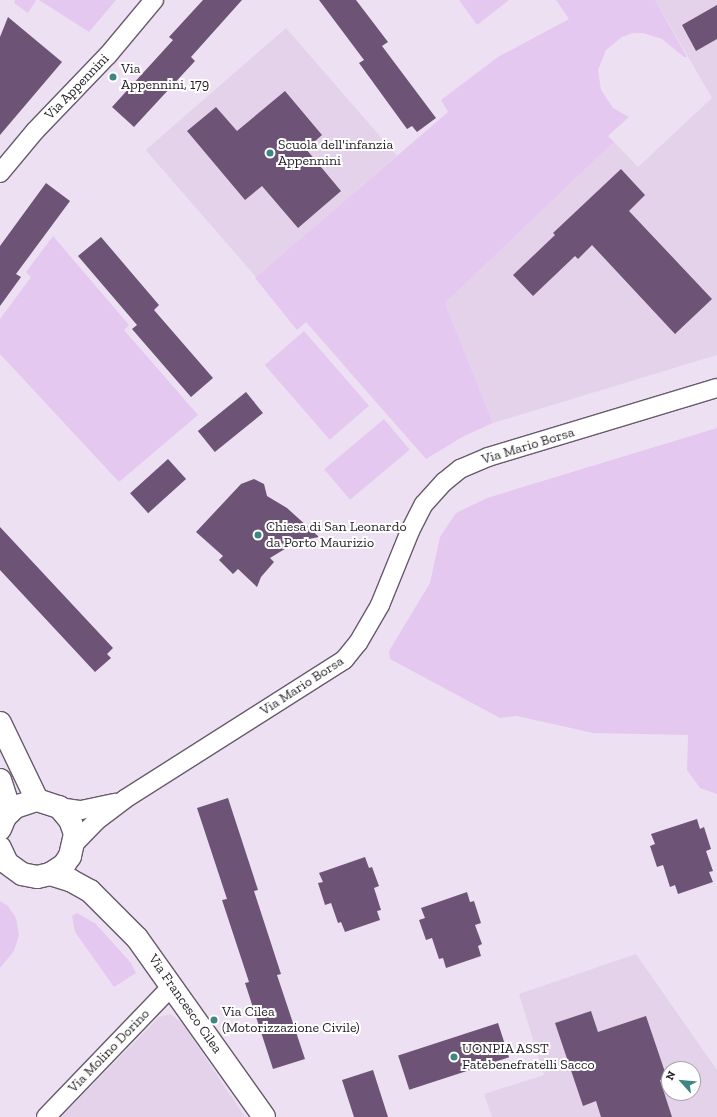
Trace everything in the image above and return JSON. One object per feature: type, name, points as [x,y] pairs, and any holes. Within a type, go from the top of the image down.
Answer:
[{"type":"street","name":"Via Appennini","points":[[0,173],[35,131],[108,55],[154,0]]},
{"type":"street","name":"Via Mario Borsa","points":[[74,844],[96,820],[125,800],[344,660],[358,643],[380,605],[410,531],[424,504],[444,482],[460,469],[488,457],[717,388]]},
{"type":"street","points":[[0,723],[37,800]]},
{"type":"street","points":[[0,780],[5,820]]},
{"type":"street","points":[[5,820],[22,803],[37,800],[59,808]]},
{"type":"street","name":"Via Mario Borsa","points":[[59,808],[91,808],[125,800]]},
{"type":"street","name":"Via Francesco Cilea","points":[[59,808],[70,820],[74,830],[74,844],[82,869],[98,897],[137,938],[264,1117]]},
{"type":"street","points":[[0,848],[7,863],[22,874],[37,876],[50,874],[64,865],[74,844]]},
{"type":"street","name":"Via Francesco Cilea","points":[[50,874],[70,880],[98,897]]},
{"type":"street","name":"Via Molino Dorino","points":[[46,1117],[172,986]]},
{"type":"shaded area","points":[[15,0],[36,0],[28,13],[14,3]]},
{"type":"shaded area","points":[[39,0],[116,0],[89,32]]},
{"type":"shaded area","points":[[459,0],[509,0],[477,25]]},
{"type":"shaded area","points":[[556,0],[655,0],[687,57],[684,57],[662,39],[643,33],[633,33],[622,37],[606,50],[598,70],[601,90],[613,108],[629,117],[608,136],[614,142],[445,303],[493,423],[464,436],[426,459],[306,322],[297,330],[255,278],[448,112],[441,100],[498,57],[569,19]]},
{"type":"shaded area","points":[[655,0],[717,0],[717,355],[493,423],[445,303],[614,142],[638,167],[712,98]]},
{"type":"shaded area","name":"Scuola dell'infanzia Appennini","points":[[286,28],[397,156],[256,278],[146,150]]},
{"type":"shaded area","points":[[53,236],[129,325],[124,330],[198,415],[119,482],[0,354],[0,319],[31,277],[26,272]]},
{"type":"shaded area","points":[[304,331],[369,406],[330,440],[265,365]]},
{"type":"shaded area","points":[[384,419],[410,450],[350,500],[324,469]]},
{"type":"shaded area","points":[[717,428],[717,794],[700,788],[687,770],[688,735],[593,733],[517,716],[500,718],[390,659],[389,651],[430,583],[440,537],[456,513],[487,498]]},
{"type":"shaded area","points":[[0,901],[8,906],[16,918],[19,935],[14,951],[0,968]]},
{"type":"shaded area","points":[[77,913],[96,924],[131,963],[136,973],[114,987],[75,932],[72,916]]},
{"type":"shaded area","points":[[636,954],[717,1070],[717,1117],[492,1117],[484,1094],[544,1075],[519,994]]},
{"type":"shaded area","points":[[171,1014],[183,1024],[245,1117],[61,1117],[159,1017]]},
{"type":"building","points":[[203,0],[242,0],[191,57],[195,61],[134,127],[112,107],[173,40],[169,37]]},
{"type":"building","points":[[319,0],[356,0],[388,42],[382,46],[436,118],[417,132],[412,126],[407,129],[359,63],[364,60]]},
{"type":"building","points":[[717,5],[717,39],[696,51],[682,25]]},
{"type":"building","points":[[8,17],[62,62],[0,135],[0,37]]},
{"type":"building","points":[[285,91],[322,135],[306,149],[341,191],[298,228],[262,186],[245,200],[187,131],[216,107],[237,131]]},
{"type":"building","points":[[621,169],[645,195],[629,211],[712,299],[675,334],[592,245],[578,259],[575,256],[533,296],[513,275],[555,235],[553,233]]},
{"type":"building","points":[[46,183],[70,201],[16,274],[21,277],[0,306],[0,246]]},
{"type":"building","points":[[101,237],[159,305],[154,310],[213,378],[191,397],[132,329],[137,325],[78,256]]},
{"type":"building","points":[[246,392],[263,413],[215,452],[198,431]]},
{"type":"building","points":[[168,459],[186,479],[148,513],[130,493]]},
{"type":"building","name":"Chiesa di San Leonardo da Porto Maurizio","points":[[254,479],[264,484],[267,496],[287,508],[319,537],[298,541],[270,558],[274,562],[261,577],[257,587],[238,569],[233,574],[219,560],[223,556],[196,532],[241,484]]},
{"type":"building","points":[[0,527],[113,648],[107,654],[111,658],[95,672],[0,570]]},
{"type":"building","points":[[228,798],[258,890],[254,891],[281,974],[277,975],[305,1059],[273,1069],[245,983],[249,982],[222,900],[227,899],[197,808]]},
{"type":"building","points":[[697,819],[700,829],[704,827],[711,849],[706,851],[713,871],[709,872],[713,882],[678,894],[675,885],[670,887],[663,865],[657,867],[650,846],[655,844],[651,834]]},
{"type":"building","points":[[365,857],[369,868],[372,867],[379,886],[374,888],[381,910],[377,911],[380,920],[345,932],[341,922],[338,923],[331,903],[325,905],[318,883],[323,882],[319,873]]},
{"type":"building","points":[[467,892],[470,902],[474,901],[481,923],[475,925],[482,944],[478,946],[481,956],[446,968],[443,958],[439,959],[432,938],[426,940],[419,920],[425,918],[421,908]]},
{"type":"building","points":[[591,1011],[598,1032],[646,1016],[661,1061],[661,1101],[667,1101],[672,1117],[601,1117],[596,1101],[583,1106],[555,1023]]},
{"type":"building","name":"UONPIA ASST Fatebenefratelli Sacco","points":[[498,1023],[509,1057],[409,1090],[398,1055]]},
{"type":"building","points":[[373,1070],[388,1117],[354,1117],[342,1080]]},
{"type":"place","name":"Via Appennini, 179","points":[[113,77]]},
{"type":"place","name":"Scuola dell'infanzia Appennini","points":[[270,153]]},
{"type":"place","name":"Chiesa di San Leonardo da Porto Maurizio","points":[[258,535]]},
{"type":"place","name":"Via Cilea (Motorizzazione Civile)","points":[[214,1020]]},
{"type":"place","name":"UONPIA ASST Fatebenefratelli Sacco","points":[[454,1057]]}]
